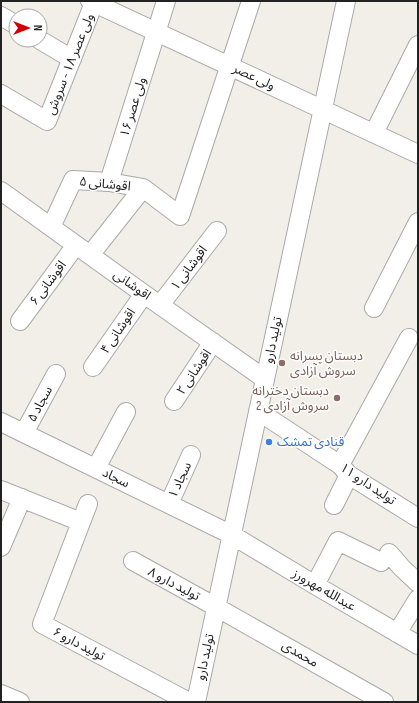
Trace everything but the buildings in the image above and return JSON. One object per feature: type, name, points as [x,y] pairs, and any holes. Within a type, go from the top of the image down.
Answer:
[{"type":"street","name":"ولی عصر ۱۶","points":[[109,182],[166,1]]},
{"type":"street","points":[[230,66],[252,1]]},
{"type":"street","name":"تولید دارو","points":[[196,702],[346,1]]},
{"type":"street","name":"ولی عصر","points":[[92,2],[418,154]]},
{"type":"street","name":"ولی عصر ۱۸ - سروش","points":[[1,94],[48,121],[92,2]]},
{"type":"street","points":[[48,45],[72,59]]},
{"type":"street","points":[[374,133],[418,45]]},
{"type":"street","name":"اقوشانی ۵","points":[[51,228],[73,180],[109,182],[143,188],[180,216],[230,66]]},
{"type":"street","name":"اقوشانی ۶","points":[[20,321],[83,250],[143,188]]},
{"type":"street","name":"اقوشانی","points":[[2,195],[83,250],[265,379]]},
{"type":"street","points":[[374,308],[418,222]]},
{"type":"street","name":"اقوشانی ۱","points":[[160,305],[217,231]]},
{"type":"street","name":"اقوشانی ۴","points":[[93,368],[144,294]]},
{"type":"street","points":[[334,505],[345,470],[409,338]]},
{"type":"street","name":"اقوشانی ۲","points":[[174,401],[213,342]]},
{"type":"street","name":"سجاد ۵","points":[[24,433],[56,374]]},
{"type":"street","name":"تولید دارو ۱۱","points":[[258,411],[418,518]]},
{"type":"street","points":[[96,468],[126,412]]},
{"type":"street","name":"سجاد","points":[[1,422],[232,535]]},
{"type":"street","name":"سجاد ۱","points":[[169,504],[191,455]]},
{"type":"street","points":[[1,490],[81,522]]},
{"type":"street","points":[[1,548],[22,498]]},
{"type":"street","name":"تولید دارو ۶","points":[[88,504],[42,624],[188,702]]},
{"type":"street","name":"عبدالله مهرورز","points":[[232,535],[418,645]]},
{"type":"street","points":[[315,585],[338,541],[385,558],[402,568],[418,583]]},
{"type":"street","name":"تولید دارو ۸","points":[[132,562],[216,607]]},
{"type":"street","points":[[397,633],[418,599]]},
{"type":"street","name":"محمدی","points":[[216,607],[384,702]]},
{"type":"street","points":[[1,694],[20,702]]},
{"type":"place","name":"دبستان پسرانه سروش آزادی","points":[[282,363]]},
{"type":"place","name":"دبستان دخترانه سروش آزادی 2","points":[[337,398]]},
{"type":"place","name":"قنادی تمشک","points":[[269,442]]}]
